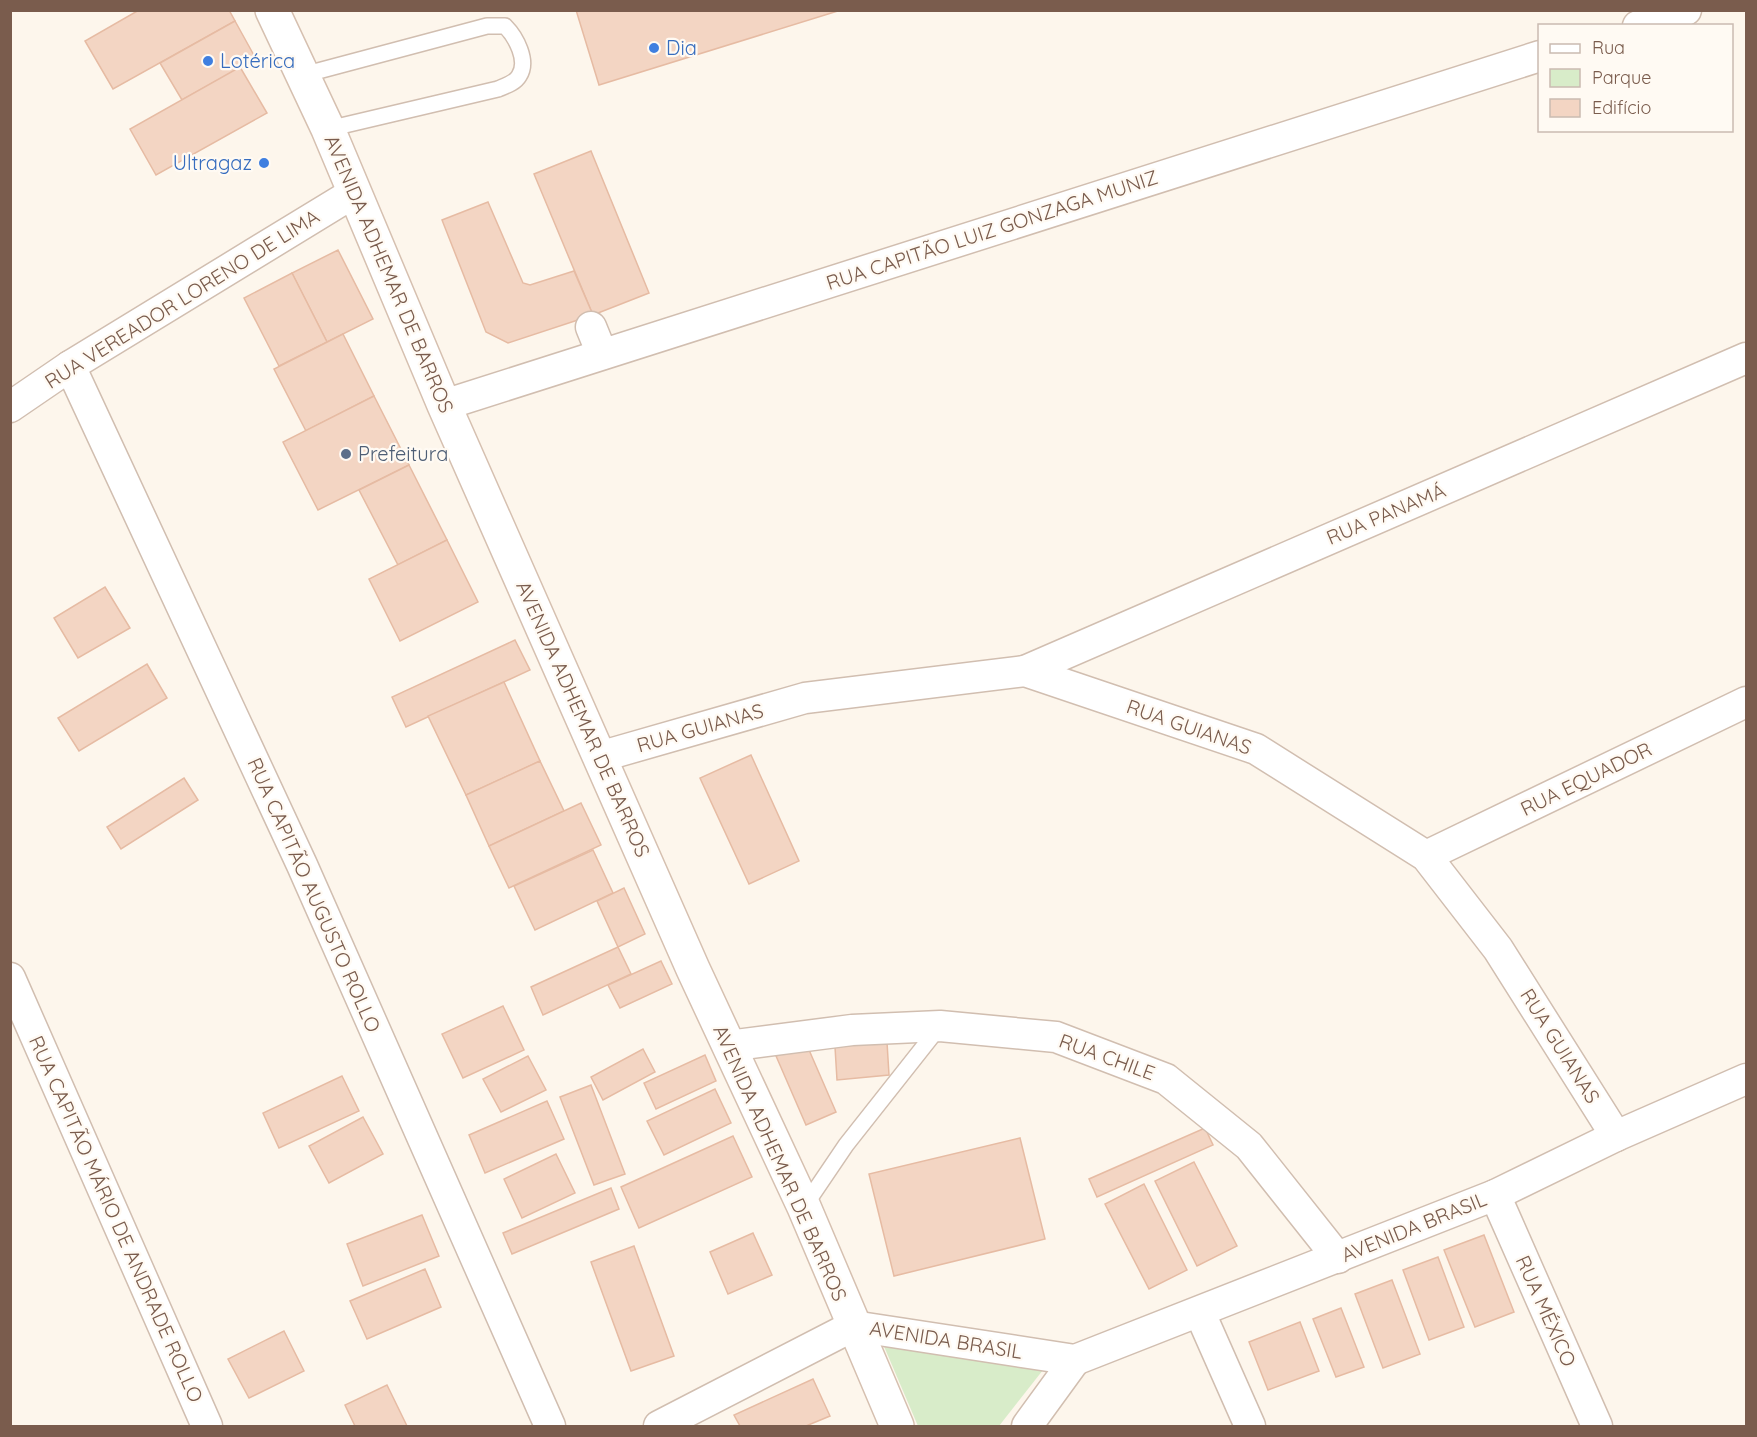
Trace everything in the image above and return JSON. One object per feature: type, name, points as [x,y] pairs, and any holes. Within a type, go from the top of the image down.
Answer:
[{"type":"main road","name":"AVENIDA ADHEMAR DE BARROS","points":[[272,10],[328,129],[444,405],[599,757],[728,1046],[804,1207],[897,1426]]},
{"type":"street","points":[[1644,24],[1686,10]]},
{"type":"street","name":"RUA CAPITÃO LUIZ GONZAGA MUNIZ","points":[[444,405],[1538,56]]},
{"type":"street","name":"RUA VEREADOR LORENO DE LIMA","points":[[10,407],[70,366],[355,192]]},
{"type":"street","points":[[591,327],[602,354]]},
{"type":"street","name":"RUA PANAMÁ","points":[[1025,671],[1746,358]]},
{"type":"street","name":"RUA CAPITÃO AUGUSTO ROLLO","points":[[70,366],[302,865],[550,1426]]},
{"type":"street","name":"RUA GUIANAS","points":[[599,757],[805,698],[1025,671],[1256,749],[1426,856],[1498,949],[1616,1136]]},
{"type":"street","name":"RUA EQUADOR","points":[[1426,856],[1746,702]]},
{"type":"street","name":"RUA CAPITÃO MÁRIO DE ANDRADE ROLLO","points":[[10,978],[207,1426]]},
{"type":"street","name":"RUA CHILE","points":[[728,1046],[852,1030],[940,1026],[1056,1037],[1166,1079],[1249,1146],[1338,1258]]},
{"type":"street","name":"AVENIDA BRASIL","points":[[853,1326],[1076,1360],[1495,1195],[1616,1136],[1746,1079]]},
{"type":"street","name":"RUA MÉXICO","points":[[1495,1195],[1597,1426]]},
{"type":"street","points":[[1200,1313],[1250,1426]]},
{"type":"street","points":[[659,1426],[853,1326]]},
{"type":"street","points":[[1027,1426],[1076,1360]]},
{"type":"lane","points":[[303,75],[487,26],[505,26],[516,37],[522,64],[520,76],[511,83],[498,89],[328,129]]},
{"type":"lane","points":[[804,1207],[846,1145],[940,1026]]},
{"type":"green space","points":[[880,1337],[1043,1370],[999,1426],[918,1426]]},
{"type":"building","points":[[139,10],[229,10],[235,21],[113,89],[85,41]]},
{"type":"building","name":"Dia","points":[[576,10],[841,10],[599,85]]},
{"type":"building","name":"Lotérica","points":[[235,21],[256,59],[182,100],[160,63]]},
{"type":"building","points":[[240,67],[267,113],[156,175],[130,129]]},
{"type":"building","points":[[591,151],[649,293],[593,315],[534,174]]},
{"type":"building","points":[[488,202],[523,283],[530,285],[574,271],[593,315],[508,343],[486,332],[442,220]]},
{"type":"building","points":[[338,250],[373,319],[327,342],[292,273]]},
{"type":"building","points":[[292,273],[327,342],[279,366],[244,298]]},
{"type":"building","points":[[343,334],[374,396],[306,431],[274,369]]},
{"type":"building","name":"Prefeitura","points":[[374,396],[409,465],[318,510],[283,442]]},
{"type":"building","points":[[409,465],[447,540],[398,565],[359,490]]},
{"type":"building","points":[[447,540],[478,602],[400,641],[369,579]]},
{"type":"building","points":[[105,587],[130,628],[78,658],[54,618]]},
{"type":"building","points":[[515,640],[530,670],[406,727],[392,697]]},
{"type":"building","points":[[147,664],[167,698],[79,751],[58,718]]},
{"type":"building","points":[[504,682],[540,761],[466,795],[428,716]]},
{"type":"building","points":[[751,755],[799,861],[749,884],[700,778]]},
{"type":"building","points":[[540,761],[564,811],[489,846],[466,795]]},
{"type":"building","points":[[184,778],[198,800],[121,849],[107,827]]},
{"type":"building","points":[[581,803],[601,845],[509,888],[489,846]]},
{"type":"building","points":[[593,850],[613,893],[535,930],[514,886]]},
{"type":"building","points":[[624,888],[645,934],[618,947],[597,901]]},
{"type":"building","points":[[618,947],[631,974],[543,1015],[531,987]]},
{"type":"building","points":[[661,961],[672,984],[620,1008],[608,985]]},
{"type":"building","points":[[503,1006],[524,1050],[463,1078],[442,1034]]},
{"type":"building","points":[[887,1042],[889,1075],[837,1080],[835,1047]]},
{"type":"building","points":[[806,1043],[836,1112],[806,1125],[776,1056]]},
{"type":"building","points":[[643,1049],[655,1072],[603,1100],[591,1077]]},
{"type":"building","points":[[705,1055],[716,1081],[656,1109],[644,1083]]},
{"type":"building","points":[[528,1056],[546,1090],[501,1112],[483,1079]]},
{"type":"building","points":[[342,1076],[359,1111],[279,1148],[263,1113]]},
{"type":"building","points":[[591,1085],[625,1174],[594,1185],[560,1097]]},
{"type":"building","points":[[715,1089],[731,1123],[664,1155],[647,1121]]},
{"type":"building","points":[[547,1101],[564,1139],[485,1173],[469,1135]]},
{"type":"building","points":[[363,1117],[383,1154],[329,1183],[309,1146]]},
{"type":"building","points":[[1205,1128],[1213,1145],[1097,1197],[1089,1179]]},
{"type":"building","points":[[733,1136],[752,1177],[639,1228],[621,1187]]},
{"type":"building","points":[[1020,1138],[1045,1239],[894,1276],[869,1174]]},
{"type":"building","points":[[556,1154],[575,1193],[522,1218],[504,1179]]},
{"type":"building","points":[[1194,1162],[1237,1246],[1197,1266],[1155,1181]]},
{"type":"building","points":[[1144,1184],[1187,1270],[1149,1289],[1105,1204]]},
{"type":"building","points":[[611,1188],[619,1209],[512,1254],[503,1233]]},
{"type":"building","points":[[422,1215],[439,1256],[363,1286],[347,1244]]},
{"type":"building","points":[[753,1233],[772,1275],[728,1294],[710,1252]]},
{"type":"building","points":[[1484,1235],[1514,1312],[1475,1327],[1444,1250]]},
{"type":"building","points":[[634,1246],[674,1356],[631,1371],[591,1262]]},
{"type":"building","points":[[1438,1257],[1464,1327],[1429,1340],[1403,1270]]},
{"type":"building","points":[[425,1269],[441,1307],[367,1339],[350,1301]]},
{"type":"building","points":[[1392,1280],[1420,1354],[1383,1368],[1355,1294]]},
{"type":"building","points":[[1341,1308],[1364,1367],[1336,1377],[1313,1319]]},
{"type":"building","points":[[1300,1322],[1319,1371],[1268,1390],[1249,1342]]},
{"type":"building","points":[[284,1331],[304,1371],[249,1398],[228,1359]]},
{"type":"building","points":[[813,1379],[830,1416],[806,1426],[740,1426],[734,1415]]},
{"type":"building","points":[[387,1385],[407,1426],[355,1426],[345,1405]]},
{"type":"place","name":"Dia","points":[[654,48]]},
{"type":"place","name":"Lotérica","points":[[208,61]]},
{"type":"place","name":"Ultragaz","points":[[264,163]]},
{"type":"place","name":"Prefeitura","points":[[346,454]]}]
